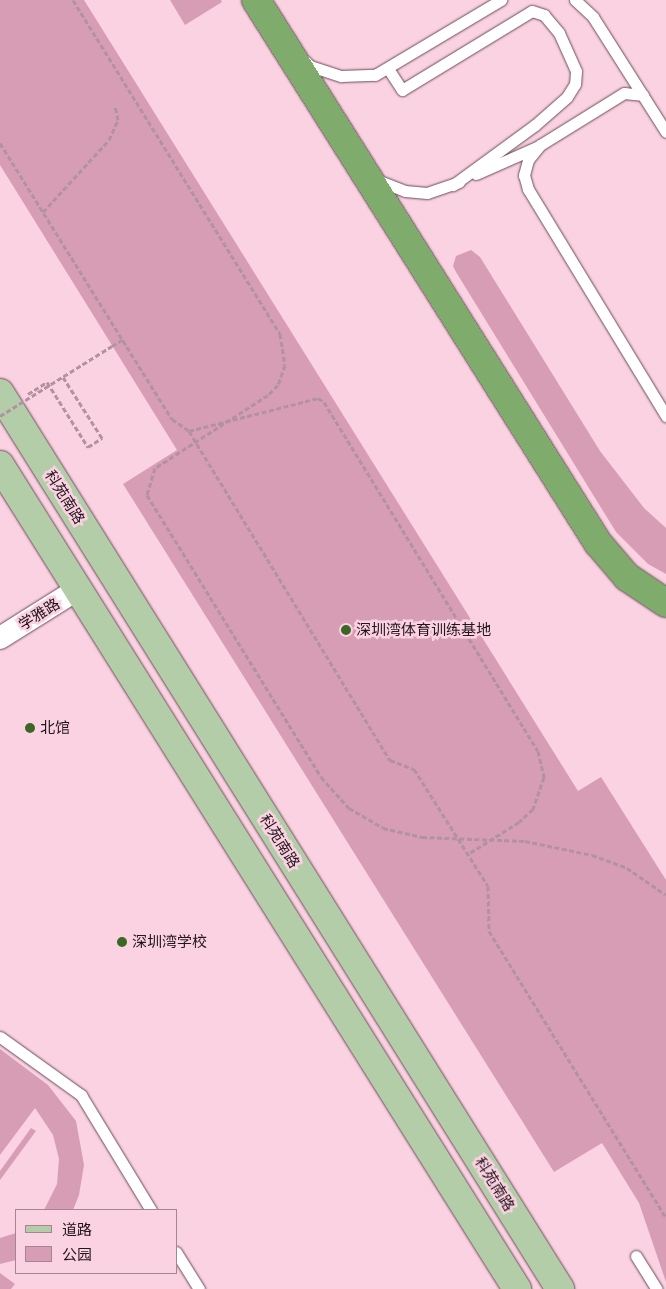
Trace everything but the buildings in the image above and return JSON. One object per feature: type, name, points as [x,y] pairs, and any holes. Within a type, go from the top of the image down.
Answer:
[{"type":"highway","points":[[256,0],[598,543],[627,576],[666,603]]},
{"type":"main road","name":"科苑南路","points":[[13,394],[560,1289]]},
{"type":"main road","points":[[0,465],[517,1289]]},
{"type":"street","name":"学雅路","points":[[0,638],[78,590]]},
{"type":"lane","points":[[282,41],[310,66],[341,76],[375,75],[389,70],[501,0]]},
{"type":"lane","points":[[575,0],[593,17],[666,132]]},
{"type":"lane","points":[[389,70],[402,90],[532,12],[544,15],[559,33],[576,71],[575,84],[567,97],[536,125],[453,185]]},
{"type":"lane","points":[[368,177],[405,191],[427,193],[453,185],[540,145],[624,93],[642,95]]},
{"type":"lane","points":[[540,145],[528,160],[524,175],[528,189],[666,416]]},
{"type":"lane","points":[[0,1037],[81,1095],[150,1209]]},
{"type":"lane","points":[[178,1255],[199,1289]]},
{"type":"lane","points":[[636,1256],[657,1289]]},
{"type":"path","points":[[73,0],[252,288],[283,343],[286,365],[278,385],[268,396],[154,468],[147,495],[321,777],[349,808],[383,828],[422,837],[524,841],[592,855],[627,868],[666,895]]},
{"type":"path","points":[[42,212],[109,140],[118,120],[115,106]]},
{"type":"path","points":[[0,143],[172,419],[189,431],[390,760],[414,769],[488,886],[489,931],[666,1218]]},
{"type":"path","points":[[0,416],[122,340]]},
{"type":"path","points":[[13,394],[47,382],[88,447],[102,438],[63,377]]},
{"type":"path","points":[[189,431],[318,398],[324,402],[533,739],[544,777],[540,793],[532,809],[519,822],[468,854]]},
{"type":"green space","name":"深圳湾体育训练基地","points":[[0,0],[84,0],[578,791],[601,777],[666,880],[666,1282],[639,1203],[602,1143],[554,1172],[123,484],[177,450],[0,165]]},
{"type":"green space","points":[[170,0],[221,0],[222,2],[185,25]]},
{"type":"green space","points":[[471,250],[480,257],[600,451],[644,508],[666,528],[666,574],[648,564],[616,532],[456,272],[453,266],[456,256]]},
{"type":"green space","points":[[0,1049],[48,1085],[76,1121],[84,1165],[79,1195],[73,1209],[44,1209],[57,1184],[59,1159],[53,1135],[35,1108],[0,1155]]},
{"type":"green space","points":[[31,1128],[36,1131],[0,1180],[0,1171]]},
{"type":"green space","points":[[15,1233],[15,1260],[0,1264],[0,1238]]},
{"type":"green space","points":[[0,1273],[15,1284],[11,1289],[0,1289]]},
{"type":"place","name":"深圳湾体育训练基地","points":[[346,630]]},
{"type":"place","name":"北馆","points":[[30,728]]},
{"type":"place","name":"深圳湾学校","points":[[122,942]]}]
